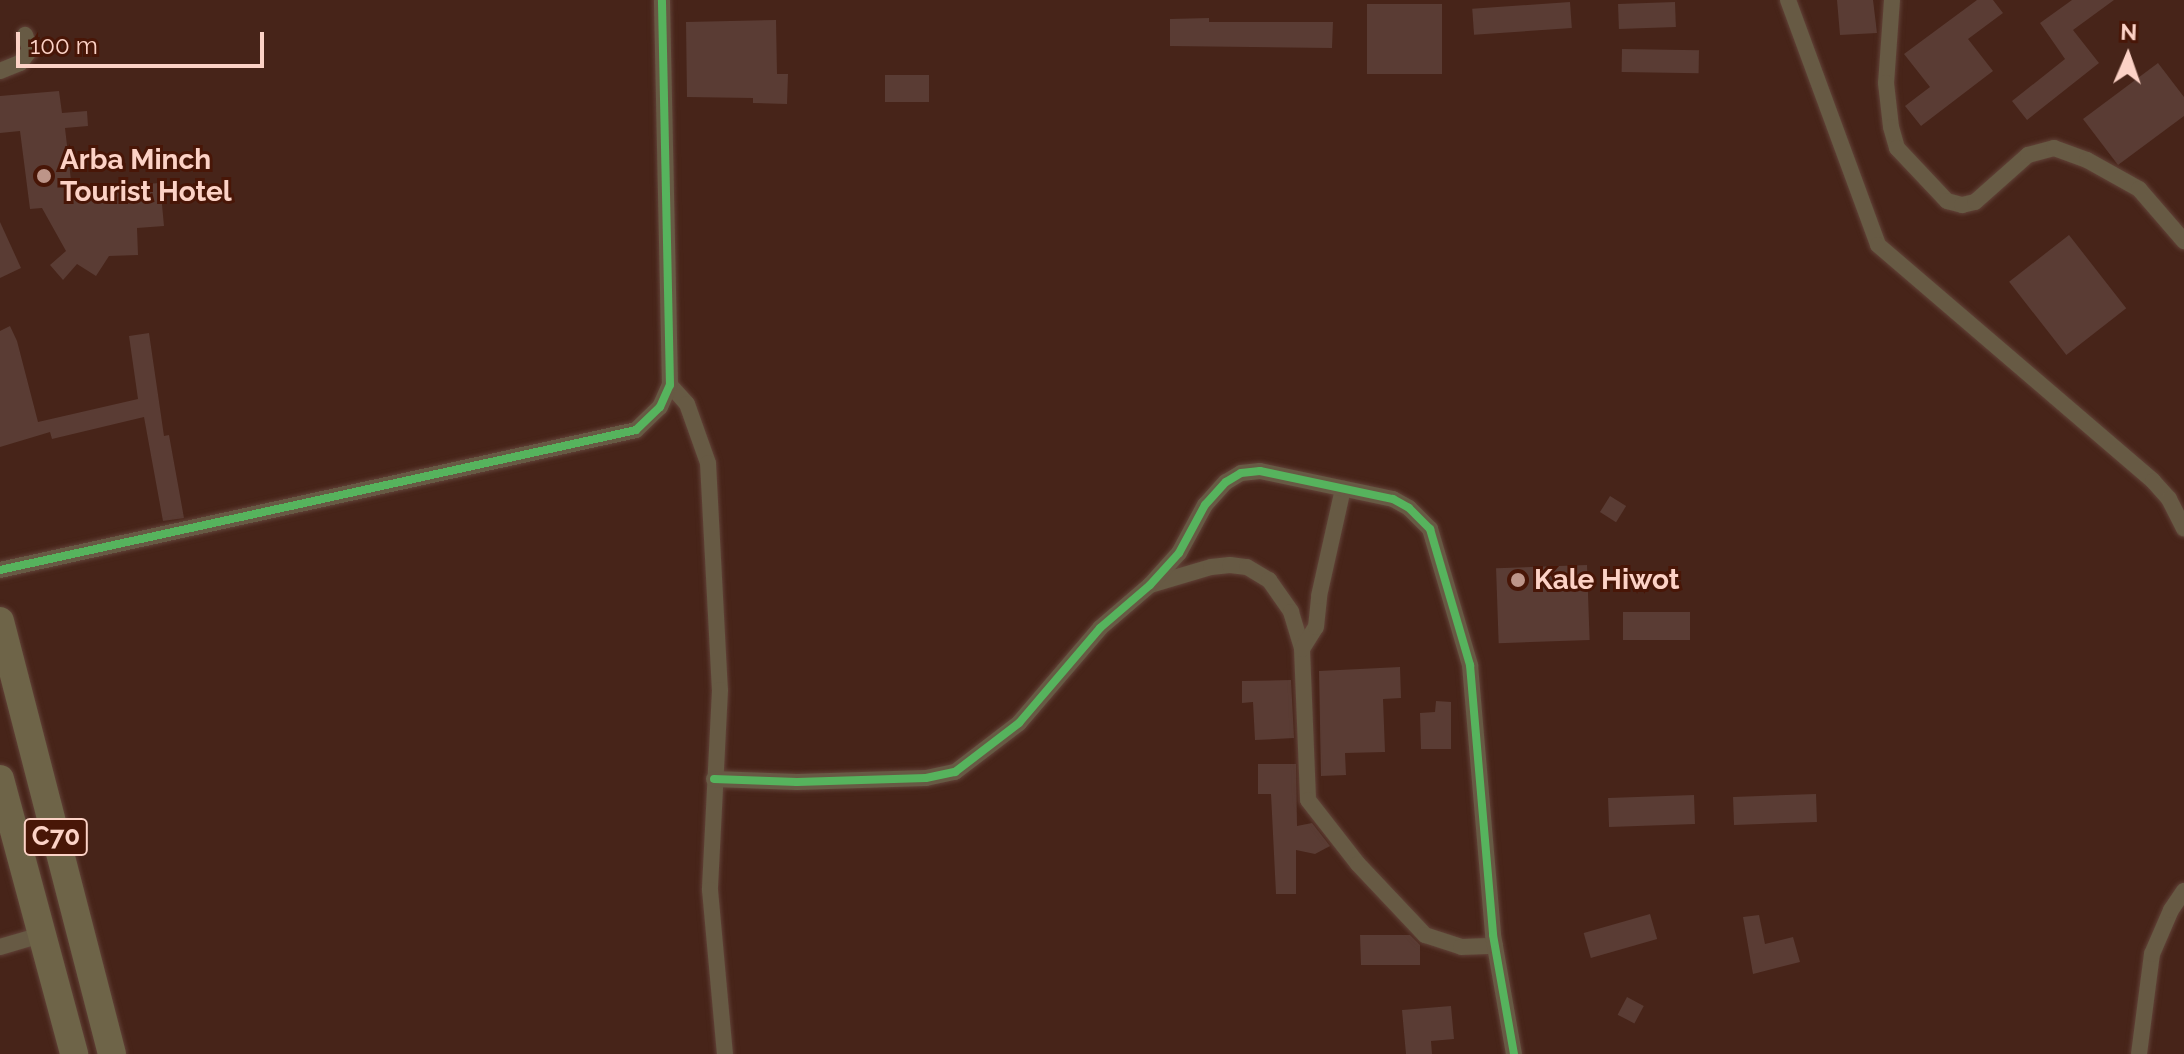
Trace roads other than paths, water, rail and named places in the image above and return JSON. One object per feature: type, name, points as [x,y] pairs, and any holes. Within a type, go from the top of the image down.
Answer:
[{"type":"highway","name":"C70","points":[[0,621],[112,1054]]},
{"type":"highway","name":"C70","points":[[0,779],[74,1054]]},
{"type":"street","points":[[0,570],[636,430],[660,407],[670,385],[662,0]]},
{"type":"street","points":[[1788,0],[1878,245],[2153,481],[2169,499],[2184,528]]},
{"type":"street","points":[[1892,0],[1886,72],[1891,127],[1897,148],[1947,201],[1962,205],[1975,202],[2028,155],[2054,148],[2087,160],[2139,189],[2184,241]]},
{"type":"street","points":[[0,71],[20,63],[30,50],[25,35]]},
{"type":"street","points":[[670,385],[687,404],[708,463],[720,690],[710,890],[715,968],[726,1032],[725,1054]]},
{"type":"street","points":[[714,779],[797,782],[926,778],[955,772],[1019,723],[1100,628],[1150,585],[1179,553],[1205,505],[1226,482],[1241,473],[1260,471],[1393,499],[1409,508],[1430,529],[1470,665],[1495,946],[1514,1054]]},
{"type":"street","points":[[1302,649],[1316,627],[1319,596],[1343,489]]},
{"type":"street","points":[[1150,585],[1211,567],[1247,567],[1269,580],[1280,592],[1302,649],[1308,800],[1358,864],[1425,935],[1461,947],[1495,946]]},
{"type":"street","points":[[2139,1054],[2152,954],[2171,910],[2184,891]]},
{"type":"street","points":[[0,947],[41,935]]},
{"type":"place","name":"Arba Minch Tourist Hotel","points":[[44,176]]},
{"type":"place","name":"Kale Hiwot","points":[[1518,580]]}]
